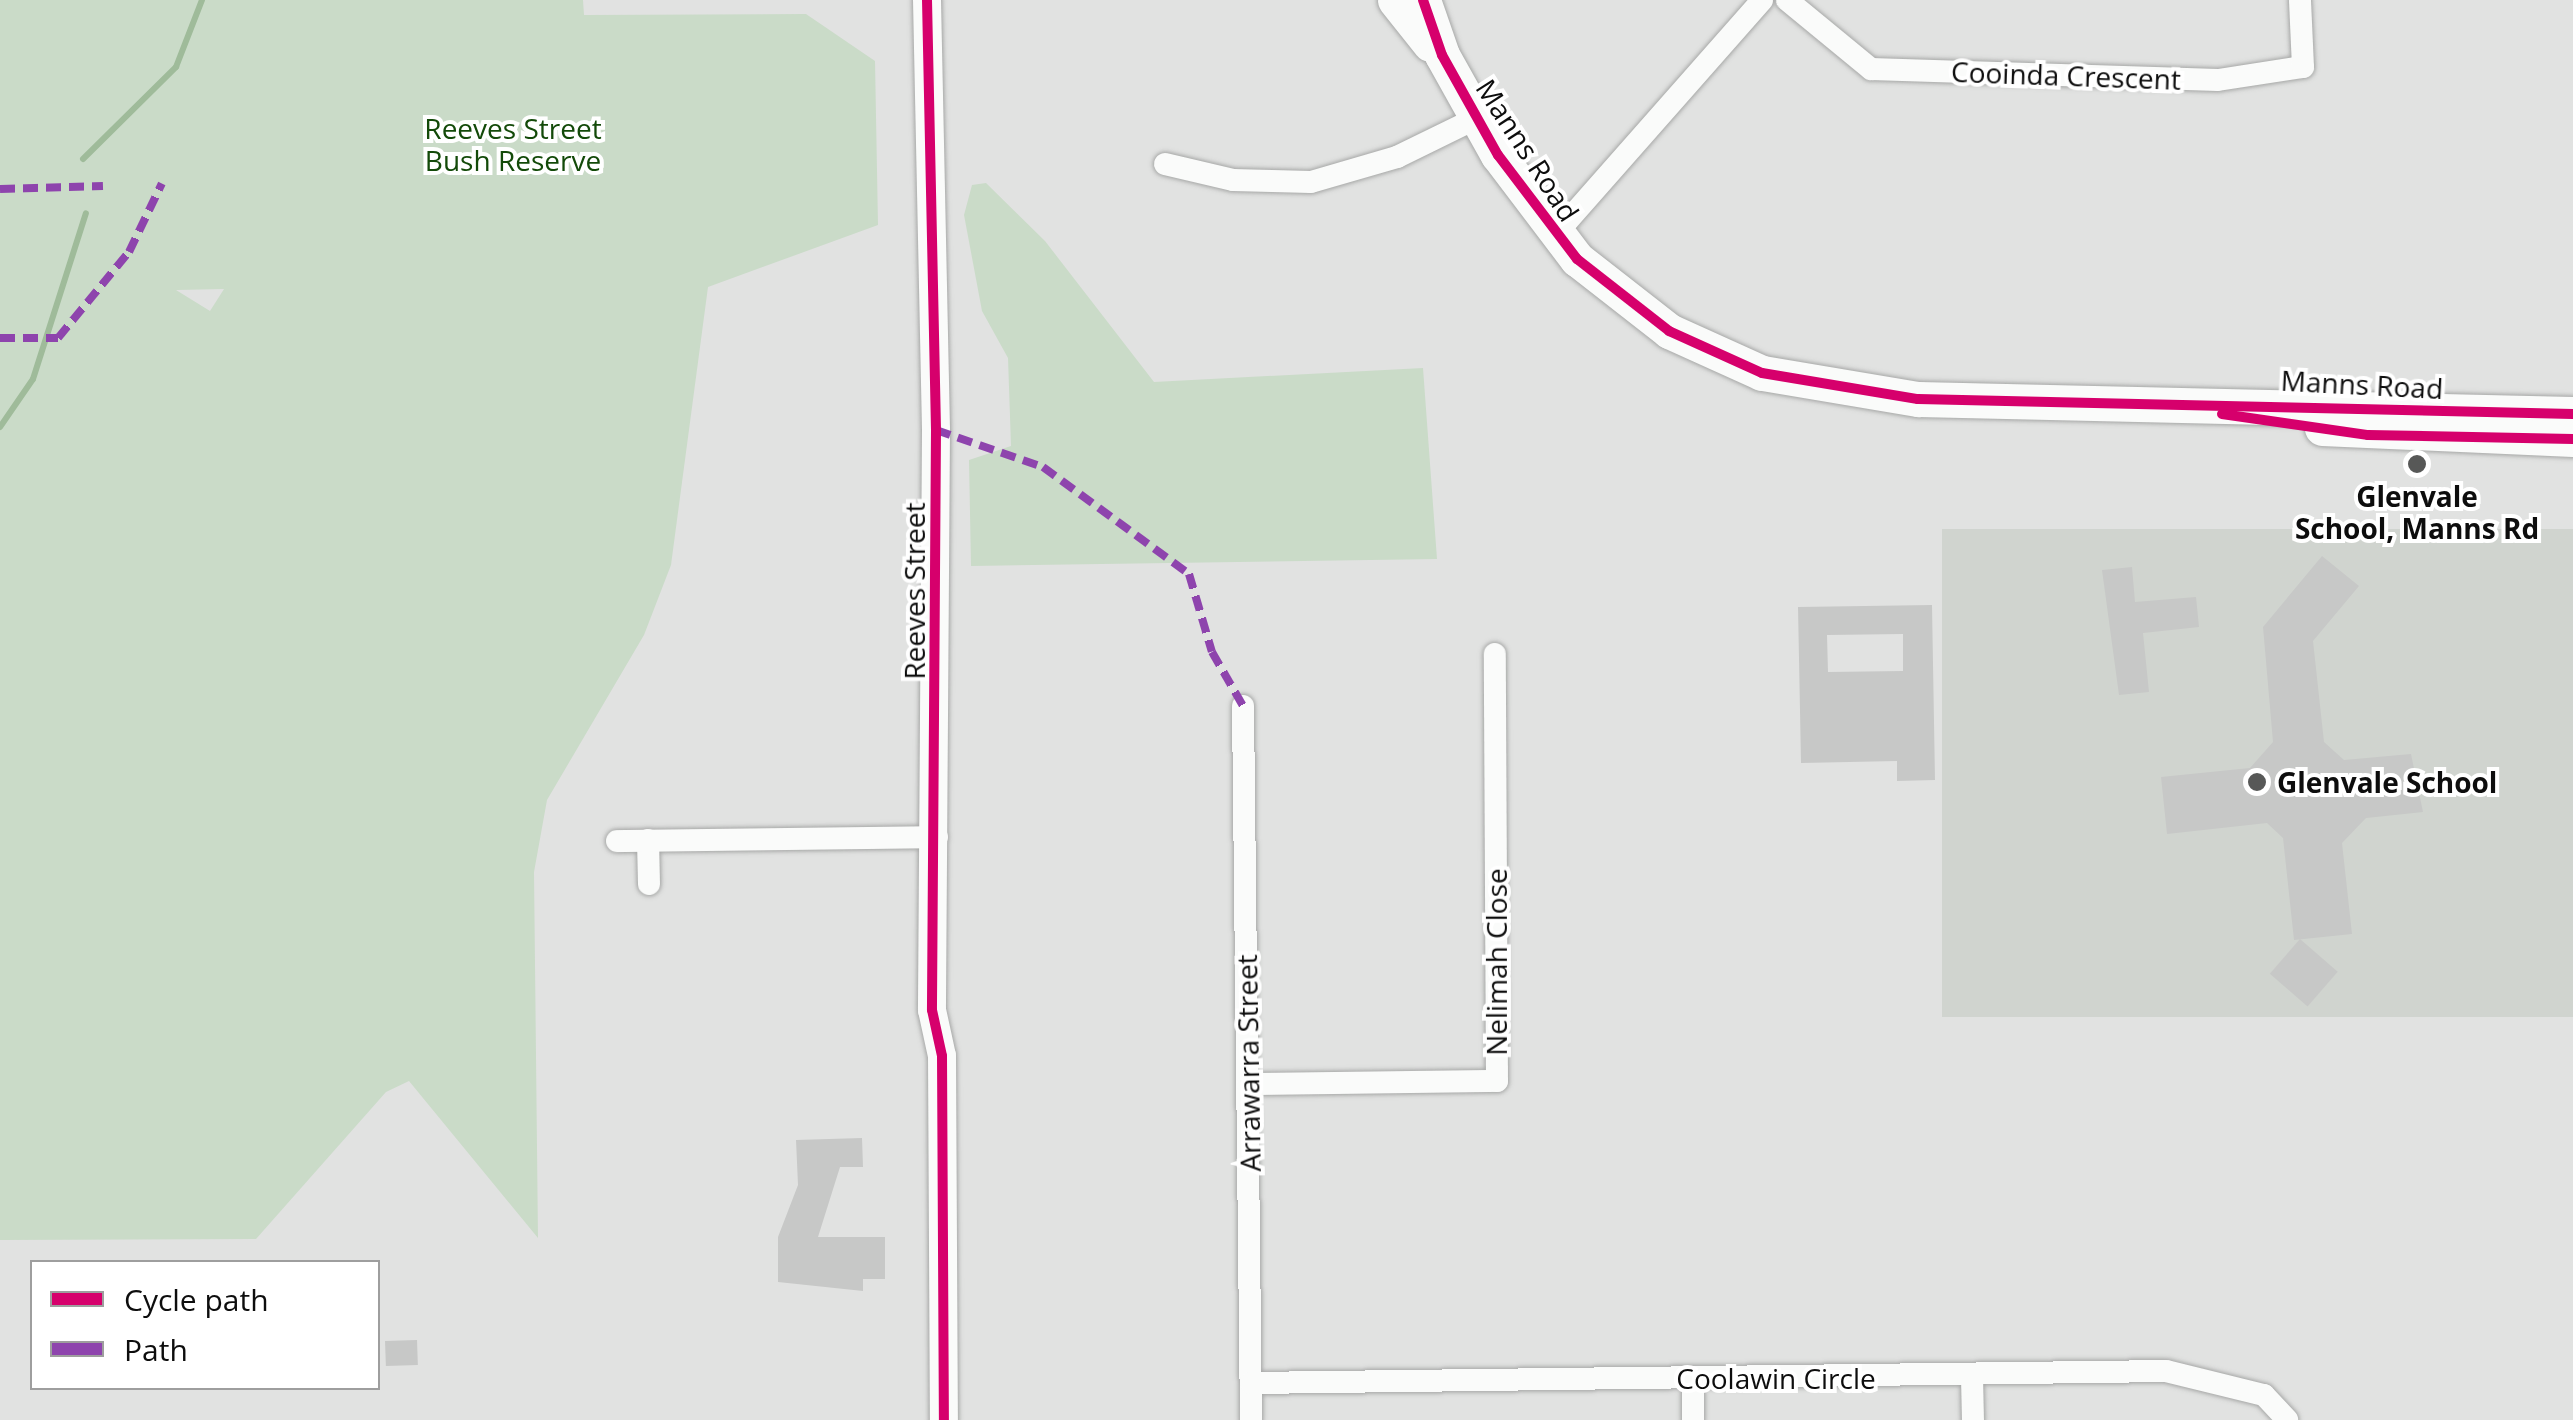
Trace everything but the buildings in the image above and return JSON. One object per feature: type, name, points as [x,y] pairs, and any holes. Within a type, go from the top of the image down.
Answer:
[{"type":"main road","name":"Manns Road","points":[[1395,0],[1442,54]]},
{"type":"main road","name":"Manns Road","points":[[1423,0],[1442,54],[1477,118],[1555,235],[1669,331],[1788,381],[1877,396],[2573,414]]},
{"type":"main road","name":"Manns Road","points":[[2148,404],[2368,435],[2573,439]]},
{"type":"street","name":"Reeves Street","points":[[926,0],[937,837],[932,1010],[942,1056],[944,1420]]},
{"type":"street","points":[[1555,235],[1762,0]]},
{"type":"street","name":"Cooinda Crescent","points":[[1786,0],[1870,69],[2218,80],[2303,66],[2300,0]]},
{"type":"street","points":[[1165,164],[1233,180],[1312,182],[1397,158],[1477,118]]},
{"type":"street","name":"Nelimah Close","points":[[1248,1084],[1497,1081],[1496,654]]},
{"type":"street","name":"Arrawarra Street","points":[[1243,706],[1251,1420]]},
{"type":"street","points":[[618,840],[937,837]]},
{"type":"street","points":[[648,840],[648,884]]},
{"type":"street","name":"Coolawin Circle","points":[[1251,1382],[1972,1377],[2166,1370],[2264,1394],[2287,1420]]},
{"type":"street","points":[[1972,1377],[1973,1420]]},
{"type":"street","points":[[1693,1378],[1694,1420]]},
{"type":"shaded area","name":"Glenvale School","points":[[1942,529],[2573,529],[2573,1017],[1942,1017]]},
{"type":"green space","name":"Reeves Street Bush Reserve","points":[[0,0],[583,0],[584,15],[806,14],[875,61],[878,225],[708,287],[671,565],[644,635],[547,800],[534,872],[538,1238],[409,1081],[386,1092],[256,1239],[0,1240]],"holes":[[[224,289],[210,311],[176,290]]]},
{"type":"green space","points":[[986,183],[1045,241],[1154,382],[1423,368],[1437,559],[971,566],[969,460],[1011,446],[1008,358],[982,311],[964,215],[972,185]]},
{"type":"waterway","points":[[83,159],[176,67],[202,0]]},
{"type":"waterway","points":[[0,427],[33,379],[86,213]]},
{"type":"marked path","points":[[0,338],[58,338],[129,252],[162,183]]},
{"type":"marked path","points":[[0,189],[103,186]]},
{"type":"marked path","points":[[936,430],[1043,467],[1189,574],[1212,652],[1243,706]]},
{"type":"cycle path","points":[[927,0],[936,430],[932,1010],[942,1056],[944,1420]]},
{"type":"cycle path","points":[[1423,0],[1442,55],[1498,155],[1577,259],[1669,331],[1762,373],[1918,399],[2573,414]]},
{"type":"cycle path","points":[[2222,414],[2368,435],[2573,439]]},
{"type":"place","name":"Glenvale School, Manns Rd","points":[[2417,464]]},
{"type":"place","name":"Glenvale School","points":[[2257,782]]}]
